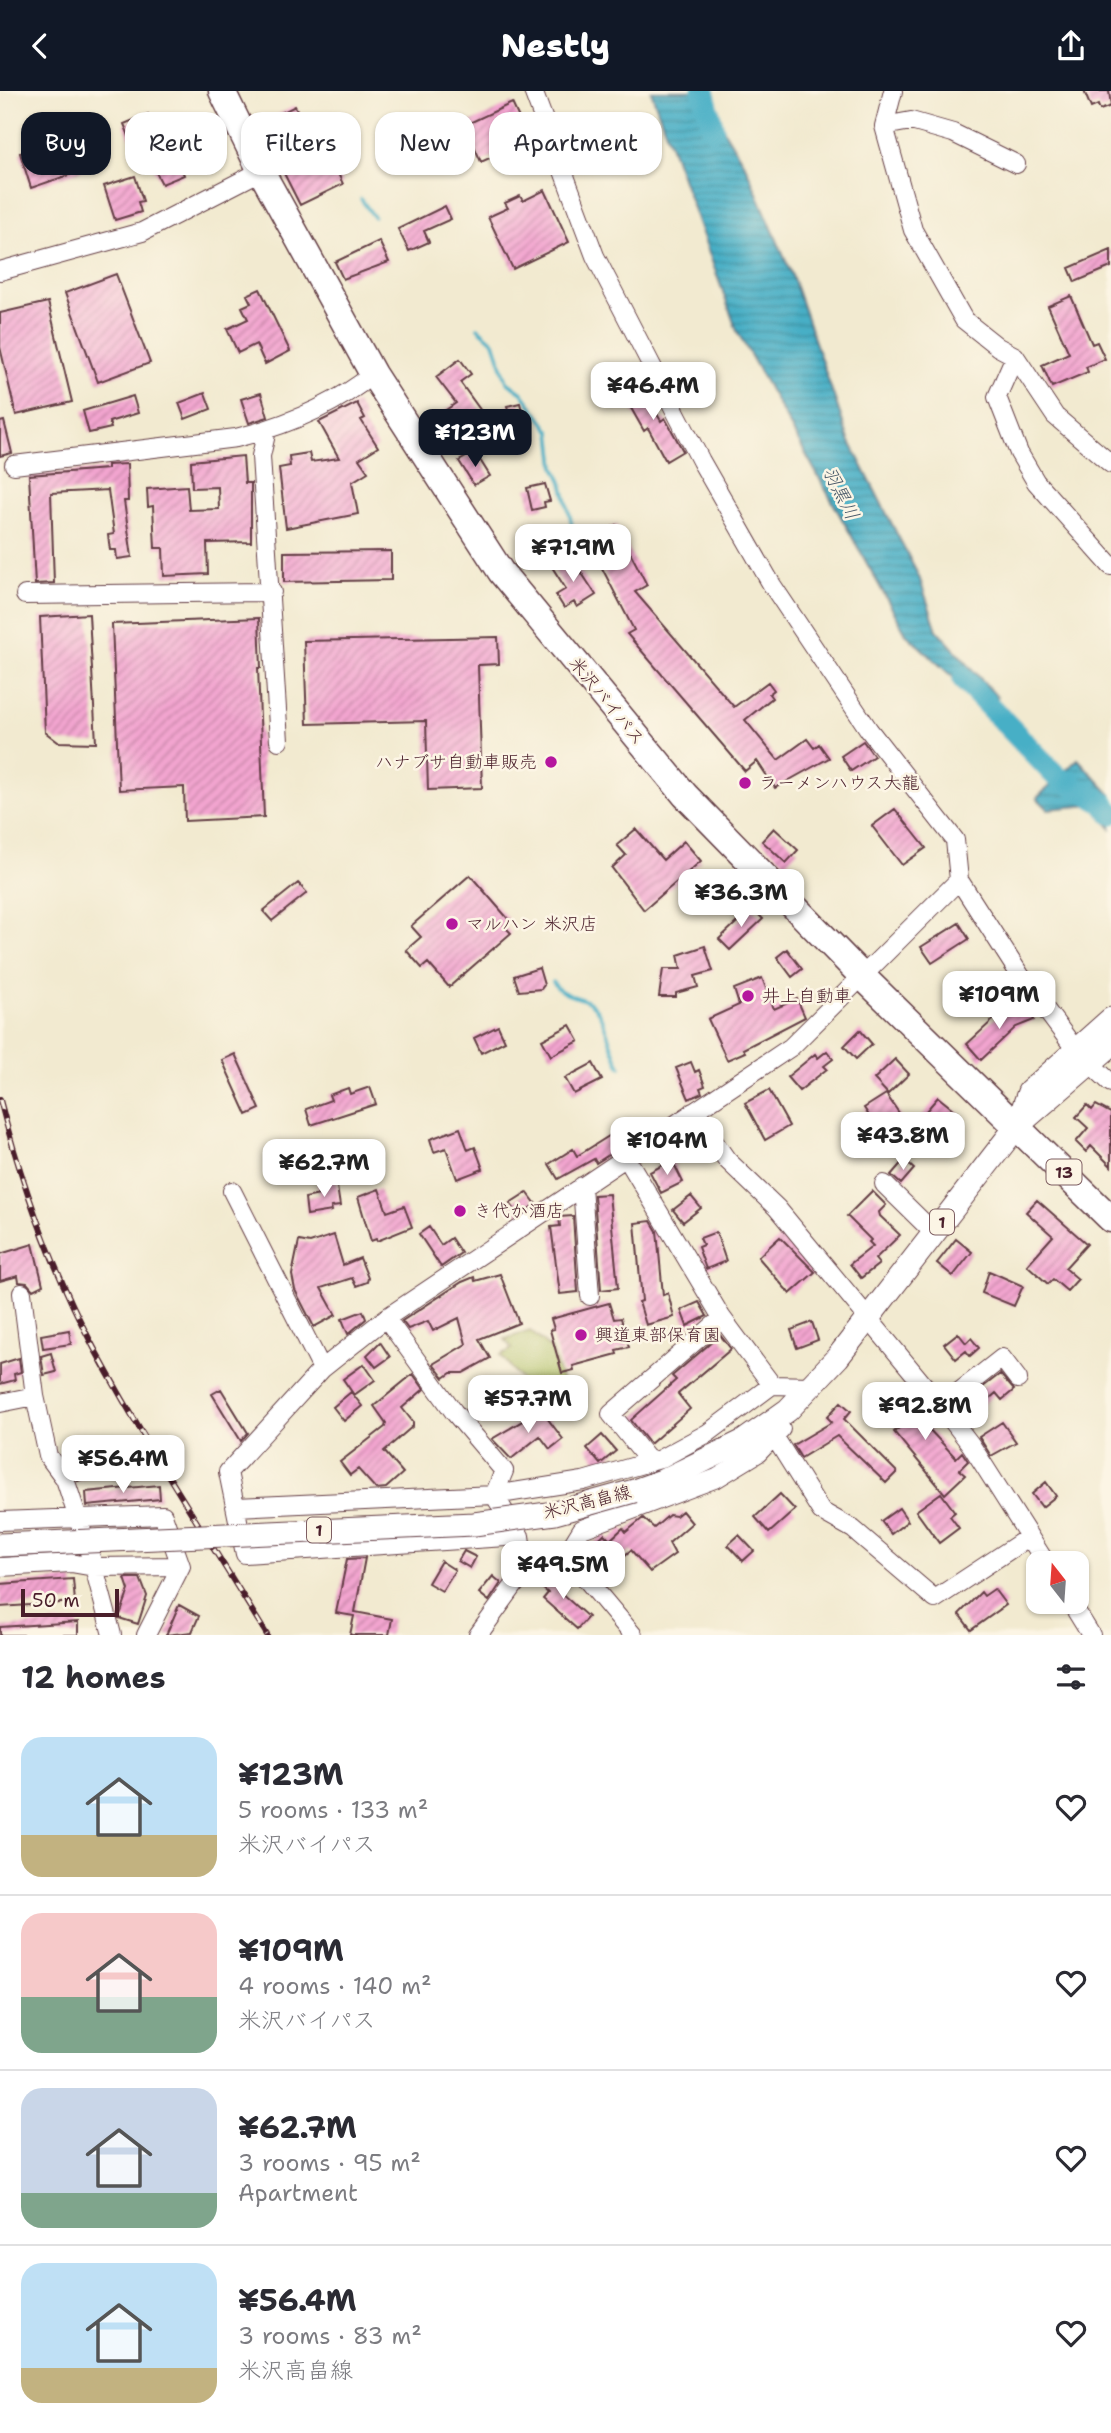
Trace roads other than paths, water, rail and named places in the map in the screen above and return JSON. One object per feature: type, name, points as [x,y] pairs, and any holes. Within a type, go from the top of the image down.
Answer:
[{"type":"highway","name":"米沢バイパス","points":[[222,91],[241,130]]},
{"type":"highway","name":"米沢バイパス","points":[[263,175],[373,375],[501,572],[685,795],[862,976],[1111,1219]]},
{"type":"main road","name":"米沢高畠線","points":[[0,1545],[474,1524],[555,1513],[662,1481],[744,1441],[788,1410],[838,1357],[1017,1126],[1029,1092],[1099,1043]]},
{"type":"street","points":[[533,91],[595,256],[701,461],[772,585],[869,730],[955,840],[959,880],[1020,975],[1099,1043],[1111,1083]]},
{"type":"street","points":[[892,91],[884,126],[913,230],[964,320],[998,347],[1015,356],[1055,416],[1111,464]]},
{"type":"street","points":[[884,126],[911,121],[922,124],[953,133],[1016,164]]},
{"type":"street","points":[[0,271],[142,232],[253,175]]},
{"type":"street","points":[[1015,356],[997,397],[1019,453],[1036,482],[1111,566]]},
{"type":"street","points":[[14,465],[236,438],[267,430],[348,395],[373,375]]},
{"type":"street","points":[[267,430],[261,456],[272,592],[279,741]]},
{"type":"street","points":[[25,595],[272,592]]},
{"type":"street","points":[[520,1536],[245,1554],[228,1472],[322,1369],[386,1318],[791,1047],[959,880]]},
{"type":"street","points":[[693,1112],[727,1160],[777,1208],[941,1406],[971,1445],[1038,1551]]},
{"type":"street","points":[[626,1157],[722,1318],[772,1385]]},
{"type":"street","points":[[884,1184],[934,1233]]},
{"type":"street","points":[[582,1186],[590,1296]]},
{"type":"street","points":[[232,1191],[322,1369]]},
{"type":"street","points":[[22,1293],[35,1396],[48,1457],[65,1479],[94,1567],[112,1635]]},
{"type":"street","points":[[386,1318],[454,1412],[504,1471],[494,1495]]},
{"type":"street","points":[[650,1462],[611,1414],[722,1318]]},
{"type":"street","points":[[941,1406],[1002,1358],[1018,1379]]},
{"type":"street","points":[[236,1507],[494,1495],[583,1481],[650,1462],[708,1433],[772,1385],[810,1385]]},
{"type":"street","points":[[0,1403],[35,1396]]},
{"type":"street","points":[[566,1555],[582,1529],[717,1478],[758,1453],[785,1424],[788,1410]]},
{"type":"street","points":[[774,1436],[821,1511],[853,1529],[935,1599],[1029,1537]]},
{"type":"street","points":[[494,1495],[520,1536],[522,1550],[534,1558],[566,1555]]},
{"type":"street","points":[[0,1521],[163,1515],[181,1566],[146,1635]]},
{"type":"street","points":[[566,1555],[633,1635]]},
{"type":"street","points":[[478,1635],[534,1558]]},
{"type":"street","points":[[0,1567],[71,1563],[94,1567],[181,1566]]},
{"type":"street","points":[[1078,1614],[1091,1635]]},
{"type":"water","points":[[651,91],[700,91],[746,167],[793,278],[849,440],[919,577],[937,630],[997,697],[980,702],[907,635],[737,331],[662,122],[662,112],[659,112]]},
{"type":"water","points":[[1078,759],[1111,795],[1111,828],[1092,805],[1048,809],[1037,798]]},
{"type":"waterway","name":"羽黒川","points":[[703,91],[713,129]]},
{"type":"waterway","points":[[361,199],[374,217]]},
{"type":"waterway","points":[[478,328],[494,342],[507,382],[522,393],[551,432],[555,467],[562,482],[572,525]]},
{"type":"waterway","name":"羽黒川","points":[[964,680],[1057,777],[1102,802],[1111,813]]},
{"type":"waterway","points":[[553,982],[560,990],[585,1000],[595,1008],[604,1023],[621,1067]]},
{"type":"railway","points":[[0,1100],[40,1227],[79,1319],[135,1421],[267,1635]]},
{"type":"place","name":"ハナブサ自動車販売","points":[[551,762]]},
{"type":"place","name":"ラーメンハウス大龍","points":[[745,783]]},
{"type":"place","name":"マルハン 米沢店","points":[[452,924]]},
{"type":"place","name":"井上自動車","points":[[748,996]]},
{"type":"place","name":"き代か酒店","points":[[460,1211]]},
{"type":"place","name":"興道東部保育園","points":[[581,1335]]}]
